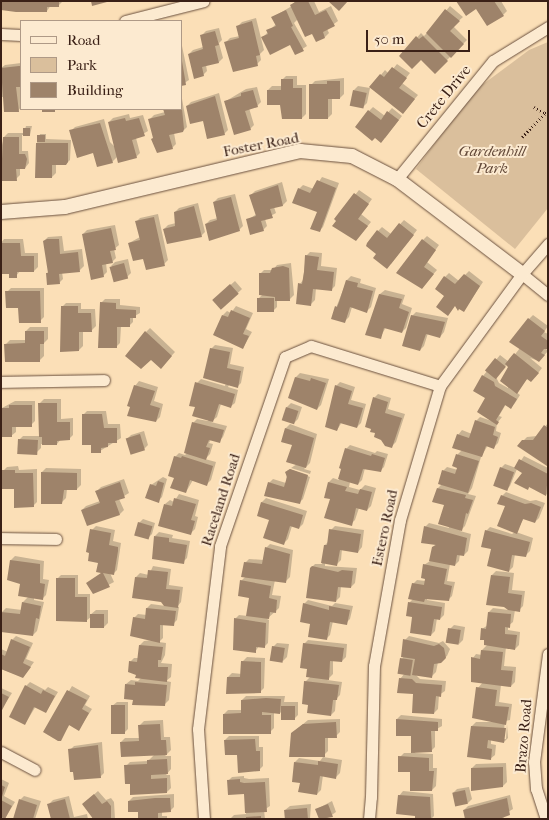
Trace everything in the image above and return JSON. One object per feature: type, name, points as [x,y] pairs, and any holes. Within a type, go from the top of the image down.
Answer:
[{"type":"street","points":[[127,20],[156,7],[204,1]]},
{"type":"street","name":"Crete Drive","points":[[397,179],[494,61],[548,27]]},
{"type":"street","points":[[1,34],[20,35]]},
{"type":"street","name":"Foster Road","points":[[1,212],[65,207],[300,151],[352,156],[397,179],[548,295]]},
{"type":"street","name":"Estero Road","points":[[369,819],[372,797],[374,666],[400,520],[440,386],[522,274],[548,244]]},
{"type":"street","name":"Raceland Road","points":[[204,819],[198,729],[220,546],[285,357],[311,346],[440,386]]},
{"type":"street","points":[[1,382],[104,380]]},
{"type":"street","points":[[1,538],[56,539]]},
{"type":"street","name":"Brazo Road","points":[[546,819],[536,789],[534,762],[548,654]]},
{"type":"street","points":[[1,752],[35,770]]},
{"type":"path","points":[[522,137],[546,113],[534,107]]},
{"type":"green space","name":"Gardenhill Park","points":[[548,42],[548,208],[515,249],[416,169],[457,113],[482,85],[529,50]]},
{"type":"building","points":[[1,1],[59,1],[59,7],[47,7],[47,12],[16,12],[1,10]]},
{"type":"building","points":[[91,1],[107,1],[107,2],[92,6]]},
{"type":"building","points":[[297,1],[308,1],[315,15],[326,10],[335,26],[323,32],[325,38],[316,42],[312,34],[305,37],[290,5]]},
{"type":"building","points":[[328,1],[348,1],[339,11]]},
{"type":"building","points":[[456,1],[494,1],[504,16],[487,26],[476,9],[466,16]]},
{"type":"building","points":[[445,9],[460,21],[450,31],[464,44],[451,58],[426,33]]},
{"type":"building","points":[[286,10],[293,26],[291,27],[304,51],[295,55],[290,45],[270,55],[261,37],[268,34],[266,30],[276,26],[271,17]]},
{"type":"building","points":[[252,21],[260,55],[256,56],[258,66],[233,72],[224,42],[239,38],[236,26]]},
{"type":"building","points":[[215,31],[219,45],[215,46],[219,63],[202,67],[204,76],[194,79],[188,54],[203,49],[200,35]]},
{"type":"building","points":[[416,36],[419,39],[423,36],[448,61],[435,74],[421,60],[412,69],[399,56]]},
{"type":"building","points":[[182,61],[186,85],[182,86]]},
{"type":"building","points":[[20,66],[20,87],[16,87],[19,112],[4,112],[1,68]]},
{"type":"building","points":[[392,67],[407,78],[399,88],[415,99],[403,114],[369,87],[380,74],[384,77]]},
{"type":"building","points":[[281,79],[293,79],[293,88],[302,88],[302,119],[282,119],[280,105],[267,105],[267,90],[281,90]]},
{"type":"building","points":[[327,81],[340,81],[340,99],[328,99],[328,119],[309,119],[309,84],[327,84]]},
{"type":"building","points":[[253,90],[258,107],[245,111],[251,130],[234,135],[224,101]]},
{"type":"building","points":[[353,90],[367,93],[363,109],[350,106]]},
{"type":"building","points":[[215,96],[225,135],[207,139],[203,121],[190,124],[186,106]]},
{"type":"building","points":[[182,109],[184,129],[183,132],[169,135],[173,149],[157,153],[151,139],[153,138],[148,119],[165,115],[163,110]]},
{"type":"building","points":[[42,110],[55,110],[55,112],[42,112]]},
{"type":"building","points":[[368,110],[381,120],[387,111],[399,120],[381,143],[375,138],[372,141],[355,127]]},
{"type":"building","points":[[125,118],[126,121],[139,118],[145,136],[132,140],[137,158],[118,163],[108,122]]},
{"type":"building","points":[[100,123],[113,163],[97,167],[93,153],[77,158],[69,130]]},
{"type":"building","points":[[23,128],[30,128],[30,136],[23,136]]},
{"type":"building","points":[[37,135],[45,135],[45,142],[37,142]]},
{"type":"building","points":[[3,137],[19,137],[19,154],[25,154],[27,159],[25,169],[16,169],[17,181],[1,181]]},
{"type":"building","points":[[36,143],[68,143],[68,162],[66,165],[52,165],[52,178],[35,178]]},
{"type":"building","points":[[317,180],[336,188],[320,232],[310,229],[317,212],[292,203],[298,188],[310,193]]},
{"type":"building","points":[[278,185],[283,206],[270,209],[273,218],[261,221],[264,231],[250,235],[246,219],[256,216],[249,195]]},
{"type":"building","points":[[354,193],[369,204],[358,219],[368,226],[356,241],[332,226],[336,221],[334,219]]},
{"type":"building","points":[[231,197],[240,231],[209,241],[205,224],[217,220],[213,202]]},
{"type":"building","points":[[194,206],[202,237],[167,244],[163,229],[175,226],[174,212]]},
{"type":"building","points":[[154,217],[165,266],[146,270],[143,259],[133,261],[128,243],[140,240],[135,221]]},
{"type":"building","points":[[399,223],[414,235],[387,269],[373,258],[376,254],[366,246],[377,230],[387,238]]},
{"type":"building","points":[[111,228],[116,250],[110,251],[113,263],[102,265],[104,277],[91,280],[82,234]]},
{"type":"building","points":[[59,239],[60,254],[78,252],[80,272],[59,274],[60,284],[47,285],[46,273],[48,273],[43,241]]},
{"type":"building","points":[[422,239],[436,250],[424,267],[434,274],[422,289],[396,273]]},
{"type":"building","points":[[1,243],[20,243],[21,256],[34,256],[34,272],[17,272],[17,278],[9,278],[9,274],[1,274]]},
{"type":"building","points":[[305,255],[319,257],[317,270],[334,272],[332,291],[313,289],[311,306],[296,304],[298,283],[302,284]]},
{"type":"building","points":[[124,263],[128,278],[114,282],[110,267]]},
{"type":"building","points":[[283,266],[289,268],[290,301],[275,301],[275,297],[259,295],[259,273],[270,273],[272,268]]},
{"type":"building","points":[[464,274],[480,286],[464,312],[459,309],[458,311],[455,306],[448,316],[436,307],[444,296],[435,289],[444,276],[455,284]]},
{"type":"building","points":[[346,280],[358,283],[357,287],[373,291],[367,313],[350,307],[345,323],[331,319]]},
{"type":"building","points":[[230,284],[239,294],[221,310],[212,300]]},
{"type":"building","points":[[5,291],[40,291],[41,323],[19,323],[18,308],[6,308]]},
{"type":"building","points":[[379,294],[402,299],[399,308],[409,312],[402,333],[384,328],[381,339],[365,335]]},
{"type":"building","points":[[257,298],[274,298],[274,312],[257,312]]},
{"type":"building","points":[[100,302],[116,303],[116,309],[136,310],[136,318],[130,318],[130,327],[117,327],[117,348],[98,348]]},
{"type":"building","points":[[61,306],[78,306],[78,313],[91,313],[92,332],[79,332],[79,351],[60,352]]},
{"type":"building","points":[[231,310],[250,318],[243,334],[249,336],[243,349],[213,335],[222,315],[228,317]]},
{"type":"building","points":[[411,315],[445,322],[440,338],[426,334],[420,351],[402,346]]},
{"type":"building","points":[[528,318],[545,331],[541,336],[548,341],[548,349],[544,349],[541,353],[545,355],[539,362],[509,342]]},
{"type":"building","points":[[25,331],[44,331],[44,344],[40,344],[40,362],[5,362],[4,344],[25,343]]},
{"type":"building","points":[[145,331],[172,356],[161,369],[151,360],[141,369],[125,356]]},
{"type":"building","points":[[210,348],[230,352],[227,368],[241,371],[238,388],[203,378]]},
{"type":"building","points":[[514,353],[539,373],[531,382],[527,379],[517,394],[500,381],[508,367],[505,364]]},
{"type":"building","points":[[495,358],[506,367],[496,379],[485,370]]},
{"type":"building","points":[[482,375],[494,382],[495,386],[517,399],[511,409],[505,405],[496,420],[499,422],[497,425],[477,412],[485,398],[473,391]]},
{"type":"building","points":[[295,377],[310,381],[311,378],[326,383],[317,410],[288,398]]},
{"type":"building","points":[[195,382],[235,394],[231,408],[219,404],[213,422],[192,416],[195,407],[189,406]]},
{"type":"building","points":[[134,385],[155,391],[150,405],[160,408],[156,422],[127,416],[130,407],[127,406]]},
{"type":"building","points":[[335,385],[352,391],[348,404],[363,408],[357,428],[340,423],[337,431],[325,427]]},
{"type":"building","points":[[373,397],[388,402],[385,413],[402,418],[392,448],[385,446],[381,440],[374,437],[375,433],[370,432],[371,429],[365,427]]},
{"type":"building","points":[[38,403],[57,403],[57,422],[70,422],[70,440],[57,441],[57,445],[42,445],[42,437],[39,437]]},
{"type":"building","points":[[9,405],[32,405],[32,427],[12,427],[12,437],[1,437],[1,408],[9,408]]},
{"type":"building","points":[[286,407],[298,411],[294,424],[282,420]]},
{"type":"building","points":[[82,414],[102,414],[104,428],[117,428],[117,443],[108,443],[108,447],[101,448],[101,453],[91,453],[91,445],[82,445]]},
{"type":"building","points":[[475,420],[495,427],[493,435],[498,437],[494,449],[486,446],[482,457],[452,448],[457,434],[469,438]]},
{"type":"building","points":[[192,422],[224,430],[220,443],[209,440],[206,447],[210,448],[206,460],[184,453]]},
{"type":"building","points":[[544,425],[548,428],[547,466],[517,446],[522,440],[533,440]]},
{"type":"building","points":[[285,428],[314,438],[306,468],[286,462],[292,445],[281,442]]},
{"type":"building","points":[[140,434],[145,450],[131,455],[126,438]]},
{"type":"building","points":[[18,439],[38,440],[37,455],[17,454]]},
{"type":"building","points":[[345,448],[385,458],[381,472],[363,469],[358,485],[338,479]]},
{"type":"building","points":[[456,454],[479,461],[468,493],[438,484],[442,470],[455,474],[457,468],[452,466]]},
{"type":"building","points":[[174,456],[181,458],[182,456],[213,466],[207,486],[190,480],[186,493],[170,488],[174,478],[168,476]]},
{"type":"building","points":[[519,459],[548,474],[546,496],[529,487],[528,490],[514,483],[522,473],[514,468]]},
{"type":"building","points":[[500,467],[514,472],[507,491],[493,486]]},
{"type":"building","points":[[290,469],[308,475],[300,504],[264,496],[268,482],[284,487],[287,477],[285,472]]},
{"type":"building","points":[[2,470],[15,470],[15,473],[33,473],[34,507],[14,508],[14,489],[1,489]]},
{"type":"building","points":[[41,472],[77,473],[77,490],[64,490],[62,504],[41,504]]},
{"type":"building","points":[[158,481],[164,483],[159,503],[145,498],[150,484],[156,486]]},
{"type":"building","points":[[120,482],[125,498],[115,501],[120,515],[87,526],[81,510],[100,503],[95,491]]},
{"type":"building","points":[[328,482],[347,487],[345,491],[358,494],[360,489],[372,492],[367,511],[356,508],[352,526],[324,518],[330,499],[324,498]]},
{"type":"building","points":[[437,488],[466,495],[465,498],[473,500],[468,514],[466,513],[462,531],[438,524],[444,505],[432,502]]},
{"type":"building","points":[[501,495],[525,504],[531,503],[541,507],[535,523],[523,519],[517,534],[497,526],[505,506],[497,504]]},
{"type":"building","points":[[174,498],[196,504],[191,520],[195,521],[191,535],[158,526],[164,504],[172,506]]},
{"type":"building","points":[[261,502],[303,515],[299,529],[290,526],[284,545],[263,538],[269,520],[257,516]]},
{"type":"building","points":[[138,522],[152,526],[149,540],[134,535]]},
{"type":"building","points":[[424,526],[467,538],[464,556],[457,555],[455,566],[429,561],[432,547],[436,545],[421,543]]},
{"type":"building","points":[[90,529],[111,533],[109,545],[118,547],[114,575],[103,573],[110,587],[93,594],[86,583],[101,573],[96,572],[98,563],[88,561],[89,553],[86,552]]},
{"type":"building","points":[[329,529],[361,534],[358,553],[340,550],[337,566],[321,563],[324,545],[327,545]]},
{"type":"building","points":[[485,530],[530,542],[526,557],[512,555],[509,572],[487,566],[491,549],[481,547]]},
{"type":"building","points":[[154,536],[169,538],[169,542],[187,545],[184,564],[152,559]]},
{"type":"building","points":[[265,547],[290,554],[286,583],[241,577],[244,562],[262,564]]},
{"type":"building","points":[[10,560],[40,564],[40,583],[45,584],[43,600],[18,596],[20,584],[7,580]]},
{"type":"building","points":[[423,564],[447,569],[444,584],[452,586],[449,601],[425,599],[424,602],[408,599],[412,583],[424,585],[425,579],[421,578]]},
{"type":"building","points":[[312,566],[338,572],[342,570],[353,571],[351,588],[338,587],[336,602],[306,598],[310,568]]},
{"type":"building","points":[[148,570],[168,572],[166,589],[180,590],[178,608],[164,606],[161,602],[132,598],[135,577],[147,578]]},
{"type":"building","points":[[491,575],[510,577],[508,593],[522,595],[520,612],[508,610],[504,607],[486,605]]},
{"type":"building","points":[[56,578],[75,578],[75,597],[87,597],[87,622],[56,621]]},
{"type":"building","points":[[240,580],[271,586],[269,598],[277,600],[276,613],[270,612],[269,619],[246,616],[249,598],[238,596]]},
{"type":"building","points":[[22,602],[41,606],[39,619],[36,618],[33,636],[1,632],[1,612],[20,614]]},
{"type":"building","points":[[408,602],[442,607],[440,620],[434,619],[431,636],[410,633],[412,617],[406,616]]},
{"type":"building","points":[[303,603],[329,610],[329,606],[350,610],[347,625],[330,622],[327,640],[308,637],[310,624],[300,622]]},
{"type":"building","points":[[146,608],[176,611],[174,626],[160,625],[160,643],[130,636],[133,617],[145,619]]},
{"type":"building","points":[[488,612],[511,614],[510,628],[505,627],[505,634],[517,635],[515,650],[484,645],[484,640],[480,640],[481,628],[486,629]]},
{"type":"building","points":[[90,614],[104,614],[104,628],[90,628]]},
{"type":"building","points":[[234,618],[266,623],[265,648],[256,647],[256,653],[233,650]]},
{"type":"building","points":[[448,628],[461,630],[458,645],[446,643]]},
{"type":"building","points":[[11,639],[30,647],[23,663],[31,667],[23,678],[1,669],[1,654],[5,656]]},
{"type":"building","points":[[403,639],[434,646],[439,644],[444,648],[446,658],[441,663],[434,664],[432,678],[412,675],[415,659],[401,657]]},
{"type":"building","points":[[303,643],[344,648],[342,662],[330,661],[329,680],[306,677],[307,669],[300,668]]},
{"type":"building","points":[[139,645],[163,647],[161,660],[158,660],[158,667],[168,667],[167,682],[135,678],[136,675],[128,672],[129,661],[137,662]]},
{"type":"building","points":[[272,646],[285,648],[282,663],[270,661]]},
{"type":"building","points":[[481,650],[503,652],[501,670],[513,671],[511,687],[471,682],[471,657],[480,659]]},
{"type":"building","points":[[400,658],[413,660],[410,676],[397,674]]},
{"type":"building","points":[[241,661],[261,662],[261,693],[226,694],[227,677],[240,677]]},
{"type":"building","points":[[399,678],[412,679],[416,683],[442,685],[441,697],[436,696],[434,714],[412,713],[413,694],[397,693]]},
{"type":"building","points":[[304,681],[339,685],[337,700],[333,700],[331,716],[307,713],[308,705],[302,704]]},
{"type":"building","points":[[135,682],[167,685],[165,706],[132,705],[133,700],[124,699],[125,684],[135,685]]},
{"type":"building","points":[[25,685],[41,694],[43,690],[55,696],[46,713],[34,707],[25,725],[9,717]]},
{"type":"building","points":[[476,687],[497,690],[495,706],[509,707],[506,725],[472,718]]},
{"type":"building","points":[[67,690],[87,700],[82,709],[89,713],[79,731],[69,725],[61,741],[58,741],[43,732]]},
{"type":"building","points":[[1,693],[9,697],[1,712]]},
{"type":"building","points":[[281,699],[280,714],[262,712],[262,715],[271,715],[271,734],[223,734],[223,714],[241,713],[241,700]]},
{"type":"building","points":[[111,705],[125,705],[125,734],[111,734]]},
{"type":"building","points":[[281,706],[295,706],[295,720],[281,720]]},
{"type":"building","points":[[396,719],[438,722],[438,731],[431,731],[432,752],[411,753],[411,736],[396,736]]},
{"type":"building","points":[[336,722],[337,738],[325,738],[325,757],[289,757],[291,733],[303,724]]},
{"type":"building","points":[[160,724],[161,740],[166,740],[167,755],[121,757],[120,742],[139,741],[138,725]]},
{"type":"building","points":[[471,726],[506,728],[504,743],[488,740],[487,748],[492,749],[491,760],[467,757]]},
{"type":"building","points":[[255,739],[256,751],[260,751],[260,771],[238,773],[237,755],[225,755],[224,740]]},
{"type":"building","points":[[98,745],[101,778],[74,780],[73,772],[70,772],[68,749]]},
{"type":"building","points":[[398,756],[429,758],[429,771],[434,771],[432,791],[410,791],[410,772],[398,772]]},
{"type":"building","points":[[167,759],[168,774],[151,775],[151,779],[167,778],[167,793],[130,795],[130,784],[125,784],[124,765],[147,764],[147,760]]},
{"type":"building","points":[[318,761],[338,764],[336,779],[320,776],[317,795],[298,792],[300,783],[292,782],[294,762],[318,765]]},
{"type":"building","points":[[503,767],[503,787],[471,791],[471,768]]},
{"type":"building","points":[[240,779],[240,782],[244,783],[265,782],[267,812],[245,813],[244,794],[228,795],[227,780]]},
{"type":"building","points":[[1,785],[5,787],[1,800]]},
{"type":"building","points":[[465,790],[468,804],[455,806],[452,793]]},
{"type":"building","points":[[94,794],[102,804],[107,801],[111,806],[111,819],[93,819],[82,804]]},
{"type":"building","points":[[398,795],[430,797],[431,819],[415,819],[415,816],[396,814]]},
{"type":"building","points":[[170,798],[171,812],[158,813],[158,819],[138,819],[138,812],[128,812],[128,801]]},
{"type":"building","points":[[507,798],[510,815],[499,819],[465,819],[463,810]]},
{"type":"building","points":[[19,799],[37,805],[33,819],[13,819]]},
{"type":"building","points":[[65,799],[70,819],[51,819],[47,804]]},
{"type":"building","points":[[1,800],[12,806],[5,819],[1,817]]},
{"type":"building","points":[[328,804],[333,817],[319,819],[315,809]]},
{"type":"building","points":[[307,808],[308,819],[285,819],[284,810]]},
{"type":"building","points":[[261,816],[261,819],[246,819],[246,817]]}]
